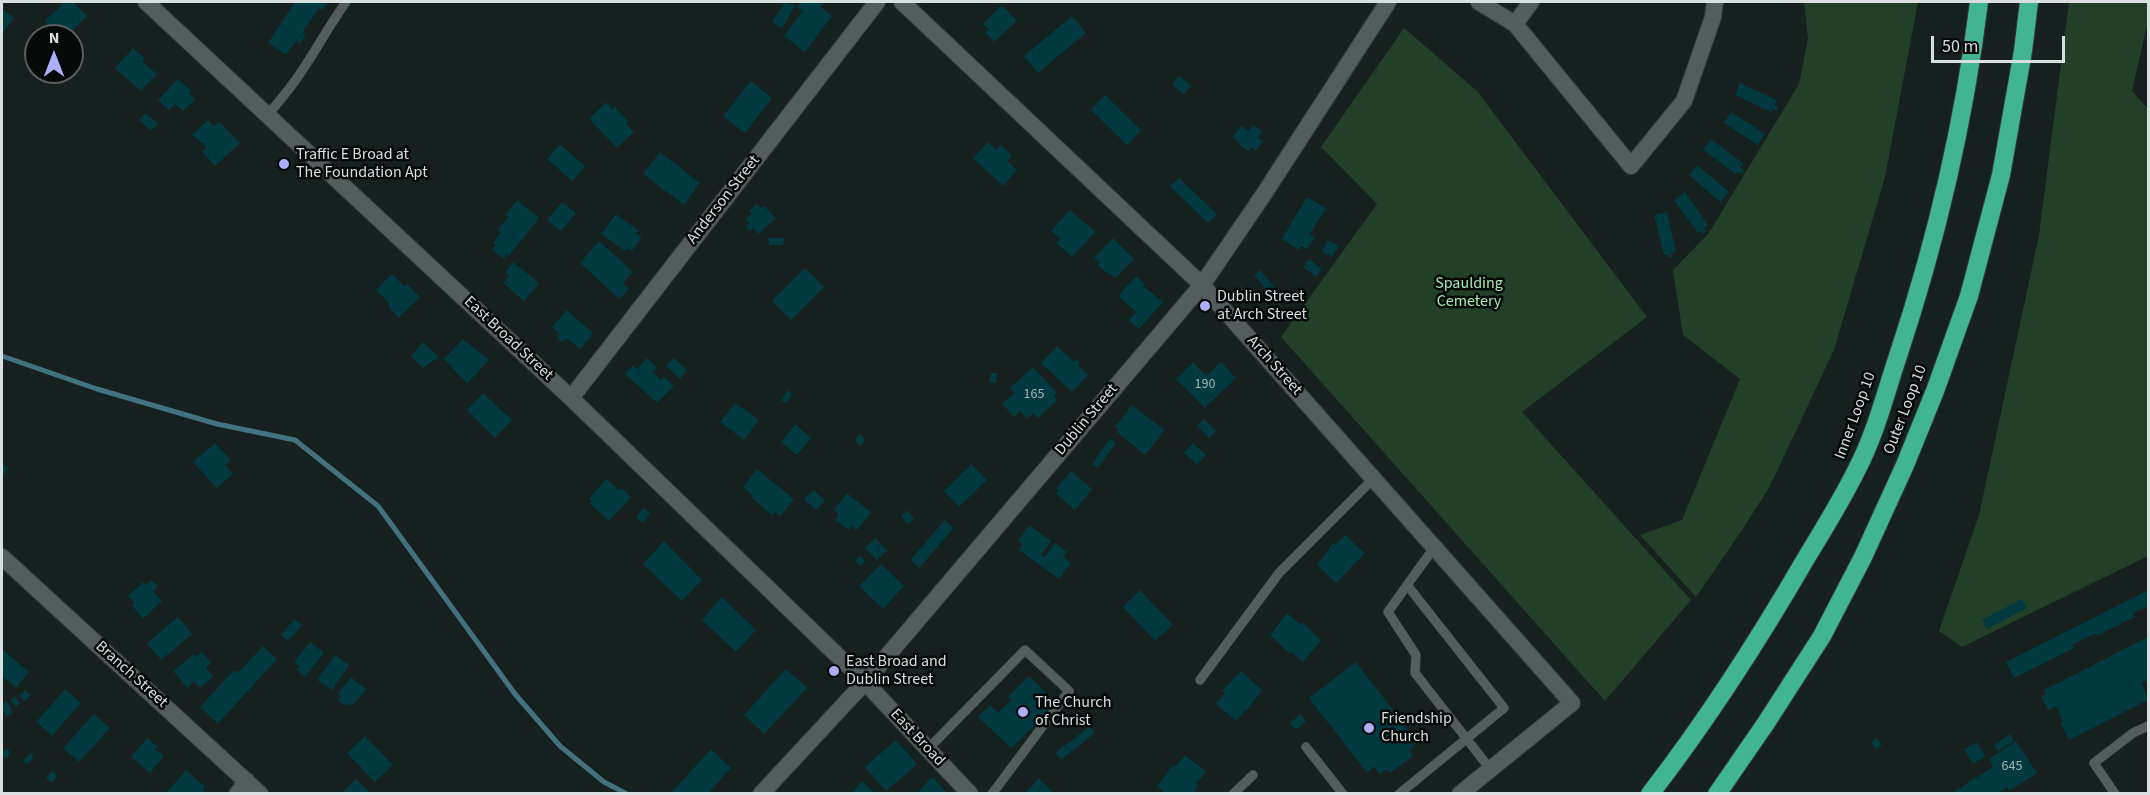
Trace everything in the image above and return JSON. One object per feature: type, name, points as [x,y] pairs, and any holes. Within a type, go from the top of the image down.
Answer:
[{"type":"highway","name":"Inner Loop 10","points":[[1650,794],[1711,711],[1763,632],[1858,468],[1916,302],[1949,179],[1972,56],[1978,2]]},
{"type":"highway","name":"Outer Loop 10","points":[[1717,794],[1822,636],[1863,557],[1896,486],[1935,391],[1970,296],[2001,175],[2023,51],[2029,2]]},
{"type":"street","name":"East Broad Street","points":[[146,2],[571,398],[865,682]]},
{"type":"street","name":"Anderson Street","points":[[571,398],[877,2]]},
{"type":"street","name":"Arch Street","points":[[902,2],[1202,285],[1572,702],[1491,770]]},
{"type":"street","name":"Dublin Street","points":[[761,794],[865,682],[1202,285],[1264,195],[1388,2]]},
{"type":"street","points":[[1479,2],[1515,24],[1631,166],[1684,101],[1713,17],[1715,2]]},
{"type":"street","points":[[1515,24],[1531,2]]},
{"type":"street","name":"Branch Street","points":[[2,558],[242,788],[260,794]]},
{"type":"street","name":"East Broad","points":[[865,682],[970,794]]},
{"type":"street","points":[[1460,794],[1491,770]]},
{"type":"lane","points":[[267,115],[286,95],[308,64],[346,2]]},
{"type":"lane","points":[[1200,680],[1279,573],[1374,478]]},
{"type":"lane","points":[[1434,548],[1388,612],[1416,656],[1415,673],[1491,770]]},
{"type":"lane","points":[[1399,794],[1504,708],[1407,585]]},
{"type":"lane","points":[[928,749],[1025,650],[1069,691],[992,794]]},
{"type":"lane","points":[[2115,794],[2094,763],[2133,733],[2148,726]]},
{"type":"lane","points":[[1306,747],[1343,794]]},
{"type":"lane","points":[[1233,794],[1253,775]]},
{"type":"green space","points":[[1804,2],[1918,2],[1885,177],[1834,350],[1769,488],[1696,597],[1640,535],[1682,520],[1740,379],[1683,335],[1673,270],[1709,233],[1799,84],[1808,39]]},
{"type":"green space","points":[[2069,2],[2148,2],[2148,21],[2132,91],[2148,109],[2148,556],[1962,647],[1939,631],[1979,515],[2039,235]]},
{"type":"green space","name":"Spaulding Cemetery","points":[[1404,28],[1477,91],[1647,317],[1522,412],[1691,600],[1605,701],[1281,337],[1377,204],[1321,147]]},
{"type":"building","points":[[65,2],[73,2],[87,16],[79,24],[48,24],[45,21]]},
{"type":"building","points":[[295,2],[328,2],[322,10],[319,8],[303,32],[306,34],[300,44],[296,41],[286,55],[268,43]]},
{"type":"building","points":[[785,2],[795,6],[782,28],[772,22]]},
{"type":"building","points":[[801,2],[825,2],[821,7],[832,16],[805,52],[784,36],[803,11],[797,7]]},
{"type":"building","points":[[1002,5],[1017,21],[994,42],[985,32],[989,30],[983,24]]},
{"type":"building","points":[[2,9],[14,18],[2,33]]},
{"type":"building","points":[[1072,16],[1086,33],[1038,73],[1024,56]]},
{"type":"building","points":[[133,48],[145,59],[143,62],[157,74],[141,91],[115,68]]},
{"type":"building","points":[[1179,76],[1191,86],[1184,94],[1172,84]]},
{"type":"building","points":[[178,79],[191,91],[189,93],[195,99],[183,111],[175,104],[169,110],[158,100]]},
{"type":"building","points":[[751,81],[772,98],[745,133],[723,116]]},
{"type":"building","points":[[1740,83],[1777,100],[1775,105],[1778,107],[1777,111],[1773,109],[1771,112],[1735,95]]},
{"type":"building","points":[[1105,95],[1141,130],[1127,145],[1091,110]]},
{"type":"building","points":[[606,102],[612,109],[615,107],[628,121],[626,124],[634,132],[617,148],[589,119]]},
{"type":"building","points":[[1731,112],[1765,134],[1758,145],[1724,123]]},
{"type":"building","points":[[145,113],[158,123],[151,131],[139,120]]},
{"type":"building","points":[[208,120],[214,126],[219,122],[240,143],[215,166],[202,152],[207,147],[192,135]]},
{"type":"building","points":[[1253,125],[1262,131],[1258,138],[1263,141],[1256,151],[1251,147],[1249,152],[1233,137],[1241,126],[1248,131]]},
{"type":"building","points":[[1711,139],[1744,164],[1740,168],[1744,171],[1741,174],[1738,172],[1736,174],[1703,150]]},
{"type":"building","points":[[988,142],[996,150],[1000,145],[1012,155],[1007,161],[1017,170],[1003,186],[973,158]]},
{"type":"building","points":[[560,144],[585,166],[572,181],[547,159]]},
{"type":"building","points":[[660,152],[700,183],[684,205],[643,174]]},
{"type":"building","points":[[1697,165],[1729,192],[1720,202],[1689,175]]},
{"type":"building","points":[[1179,178],[1217,214],[1208,223],[1170,186]]},
{"type":"building","points":[[1685,192],[1708,225],[1704,228],[1706,232],[1703,234],[1700,231],[1698,233],[1674,200]]},
{"type":"building","points":[[1307,197],[1326,208],[1310,234],[1315,237],[1307,249],[1301,246],[1299,250],[1282,239]]},
{"type":"building","points":[[517,200],[539,218],[509,256],[507,255],[504,259],[492,250],[496,245],[493,243],[501,232],[498,230],[508,217],[505,215]]},
{"type":"building","points":[[562,202],[576,213],[561,231],[547,220]]},
{"type":"building","points":[[757,204],[761,208],[764,206],[776,218],[758,234],[753,228],[750,231],[746,227],[750,223],[746,219],[752,214],[749,211]]},
{"type":"building","points":[[1070,210],[1095,232],[1072,257],[1056,243],[1060,239],[1051,231]]},
{"type":"building","points":[[1667,212],[1676,252],[1671,253],[1672,257],[1668,258],[1667,254],[1664,255],[1654,215]]},
{"type":"building","points":[[616,214],[639,231],[636,233],[642,237],[632,251],[627,248],[625,251],[601,234]]},
{"type":"building","points":[[769,238],[784,238],[783,245],[769,245]]},
{"type":"building","points":[[1113,238],[1134,259],[1115,278],[1102,269],[1098,265],[1100,263],[1094,258]]},
{"type":"building","points":[[1328,240],[1339,246],[1332,257],[1322,251]]},
{"type":"building","points":[[599,241],[633,272],[623,283],[629,289],[619,299],[580,263]]},
{"type":"building","points":[[1309,259],[1322,269],[1316,277],[1303,267]]},
{"type":"building","points":[[513,262],[539,283],[524,301],[503,283],[509,276],[505,273]]},
{"type":"building","points":[[805,268],[824,287],[791,320],[772,301]]},
{"type":"building","points":[[1260,270],[1286,300],[1279,305],[1254,275]]},
{"type":"building","points":[[392,274],[420,297],[399,318],[388,306],[390,304],[376,290]]},
{"type":"building","points":[[1136,276],[1145,284],[1143,286],[1163,302],[1139,329],[1129,320],[1136,312],[1118,296]]},
{"type":"building","points":[[567,310],[593,333],[580,349],[566,338],[562,342],[557,338],[560,334],[552,327]]},
{"type":"building","points":[[463,339],[489,360],[467,384],[444,359]]},
{"type":"building","points":[[423,342],[439,357],[423,368],[411,356]]},
{"type":"building","points":[[1057,346],[1074,362],[1076,359],[1080,363],[1078,365],[1088,375],[1072,392],[1041,363]]},
{"type":"building","points":[[647,358],[657,368],[653,372],[661,380],[664,377],[674,386],[657,403],[625,374],[633,365],[637,369]]},
{"type":"building","points":[[674,358],[687,370],[680,379],[666,366]]},
{"type":"building","points":[[1193,362],[1206,376],[1221,362],[1236,378],[1205,408],[1176,379]]},
{"type":"building","points":[[1033,367],[1057,393],[1054,396],[1057,400],[1038,418],[1033,413],[1027,419],[1020,411],[1014,417],[1002,404],[1015,393],[1010,388]]},
{"type":"building","points":[[991,373],[997,373],[996,383],[989,382]]},
{"type":"building","points":[[788,390],[792,394],[786,404],[781,400]]},
{"type":"building","points":[[483,393],[512,420],[495,438],[467,410]]},
{"type":"building","points":[[735,403],[759,420],[744,440],[720,422]]},
{"type":"building","points":[[1132,405],[1165,430],[1145,455],[1117,432],[1119,430],[1115,427]]},
{"type":"building","points":[[1204,419],[1216,431],[1209,438],[1197,426]]},
{"type":"building","points":[[795,424],[811,438],[797,455],[781,442]]},
{"type":"building","points":[[860,434],[866,440],[860,446],[854,440]]},
{"type":"building","points":[[1110,439],[1116,443],[1098,468],[1092,464]]},
{"type":"building","points":[[215,443],[231,460],[225,465],[233,474],[217,488],[193,462]]},
{"type":"building","points":[[1193,443],[1206,455],[1197,465],[1184,453]]},
{"type":"building","points":[[2,463],[8,469],[2,476]]},
{"type":"building","points":[[971,464],[987,480],[959,507],[944,491]]},
{"type":"building","points":[[757,469],[794,499],[780,516],[775,512],[772,515],[743,487]]},
{"type":"building","points":[[1071,471],[1092,489],[1075,510],[1056,494],[1059,491],[1056,489]]},
{"type":"building","points":[[606,479],[619,490],[622,488],[631,497],[609,521],[590,504],[592,502],[589,499]]},
{"type":"building","points":[[814,490],[825,501],[816,510],[804,499]]},
{"type":"building","points":[[847,493],[871,512],[857,530],[852,526],[849,530],[835,520],[839,514],[834,510]]},
{"type":"building","points":[[644,508],[650,513],[643,523],[636,517]]},
{"type":"building","points":[[907,510],[914,519],[908,524],[901,516]]},
{"type":"building","points":[[945,520],[954,528],[919,568],[910,560]]},
{"type":"building","points":[[1029,525],[1051,541],[1041,555],[1045,557],[1055,543],[1067,552],[1063,557],[1071,563],[1059,579],[1019,550],[1023,544],[1018,541]]},
{"type":"building","points":[[1345,535],[1365,553],[1336,583],[1317,565],[1333,543],[1335,545]]},
{"type":"building","points":[[875,538],[887,551],[877,560],[865,548]]},
{"type":"building","points":[[664,541],[702,580],[682,601],[643,564]]},
{"type":"building","points":[[860,556],[865,561],[861,566],[855,560]]},
{"type":"building","points":[[881,564],[904,586],[883,609],[859,586]]},
{"type":"building","points":[[151,580],[158,586],[153,591],[162,601],[143,619],[132,606],[135,603],[128,596],[143,582],[146,585]]},
{"type":"building","points":[[1140,590],[1173,625],[1155,641],[1123,607]]},
{"type":"building","points":[[2148,590],[2148,606],[2133,613],[2135,617],[2096,636],[2095,633],[2072,645],[2074,648],[2014,678],[2006,662]]},
{"type":"building","points":[[722,597],[756,630],[736,652],[702,620]]},
{"type":"building","points":[[2022,599],[2027,608],[1987,629],[1982,620]]},
{"type":"building","points":[[1287,613],[1300,624],[1302,622],[1321,641],[1303,662],[1291,652],[1290,654],[1270,635]]},
{"type":"building","points":[[178,617],[192,634],[161,660],[147,643]]},
{"type":"building","points":[[294,619],[302,625],[288,641],[281,635]]},
{"type":"building","points":[[2148,637],[2148,680],[2142,683],[2148,700],[2069,740],[2060,722],[2063,721],[2056,706],[2048,710],[2041,696],[2046,694],[2044,690]]},
{"type":"building","points":[[310,642],[324,653],[305,677],[296,670],[299,666],[294,662]]},
{"type":"building","points":[[263,646],[277,659],[218,724],[200,707],[234,670],[238,673]]},
{"type":"building","points":[[2,649],[29,672],[16,688],[2,676]]},
{"type":"building","points":[[202,652],[211,663],[206,668],[213,677],[200,688],[194,681],[187,688],[173,671],[194,654],[196,657]]},
{"type":"building","points":[[335,655],[349,665],[332,690],[317,680]]},
{"type":"building","name":"Friendship Church","points":[[1356,662],[1416,740],[1412,742],[1415,745],[1409,750],[1413,756],[1390,773],[1387,769],[1380,774],[1374,767],[1367,773],[1309,698]]},
{"type":"building","points":[[786,669],[807,688],[764,734],[744,715]]},
{"type":"building","points":[[1241,671],[1262,690],[1247,711],[1236,721],[1216,704],[1225,693],[1222,691]]},
{"type":"building","name":"The Church of Christ","points":[[1029,676],[1053,700],[1045,708],[1049,712],[1011,748],[978,717],[990,705],[998,713],[1011,700],[1008,697]]},
{"type":"building","points":[[351,677],[366,689],[352,706],[349,703],[346,706],[338,700],[341,696],[338,694]]},
{"type":"building","points":[[65,689],[81,703],[52,736],[36,722]]},
{"type":"building","points":[[25,690],[31,695],[25,701],[19,696]]},
{"type":"building","points":[[15,697],[20,703],[16,707],[10,700]]},
{"type":"building","points":[[7,701],[13,713],[7,717],[2,704]]},
{"type":"building","points":[[94,714],[110,728],[79,762],[63,748]]},
{"type":"building","points":[[1300,714],[1306,721],[1296,730],[1290,723]]},
{"type":"building","points":[[1090,726],[1095,733],[1061,760],[1055,753]]},
{"type":"building","points":[[2010,734],[2014,741],[1998,751],[1994,745]]},
{"type":"building","points":[[365,736],[393,765],[375,782],[347,753]]},
{"type":"building","points":[[147,738],[164,756],[150,773],[131,757]]},
{"type":"building","points":[[1877,738],[1882,745],[1876,749],[1871,742]]},
{"type":"building","points":[[896,740],[917,764],[886,791],[865,767]]},
{"type":"building","points":[[2016,741],[2037,773],[2009,791],[2007,787],[1997,794],[1950,794],[1993,767],[1989,759]]},
{"type":"building","points":[[1977,742],[1985,756],[1973,764],[1964,749]]},
{"type":"building","points":[[5,748],[11,752],[6,759],[2,755]]},
{"type":"building","points":[[711,749],[731,768],[708,794],[670,794]]},
{"type":"building","points":[[30,753],[34,757],[27,764],[23,761]]},
{"type":"building","points":[[1185,755],[1206,772],[1196,784],[1198,786],[1192,794],[1166,794],[1157,786],[1173,765],[1175,767]]},
{"type":"building","points":[[186,770],[205,787],[203,790],[207,794],[165,794]]},
{"type":"building","points":[[53,771],[58,776],[51,783],[46,777]]},
{"type":"building","points":[[931,778],[934,778],[948,794],[916,794]]},
{"type":"building","points":[[1039,778],[1055,794],[1024,794]]},
{"type":"building","points":[[356,779],[371,794],[341,794]]},
{"type":"building","points":[[862,781],[876,794],[851,794]]},
{"type":"waterway","points":[[2,356],[97,389],[217,424],[295,440],[378,506],[515,694],[560,746],[604,782],[627,794]]},
{"type":"place","name":"Traffic E Broad at The Foundation Apt","points":[[284,164]]},
{"type":"place","name":"Dublin Street at Arch Street","points":[[1205,306]]},
{"type":"place","name":"East Broad and Dublin Street","points":[[834,671]]},
{"type":"place","name":"The Church of Christ","points":[[1023,712]]},
{"type":"place","name":"Friendship Church","points":[[1369,728]]}]
